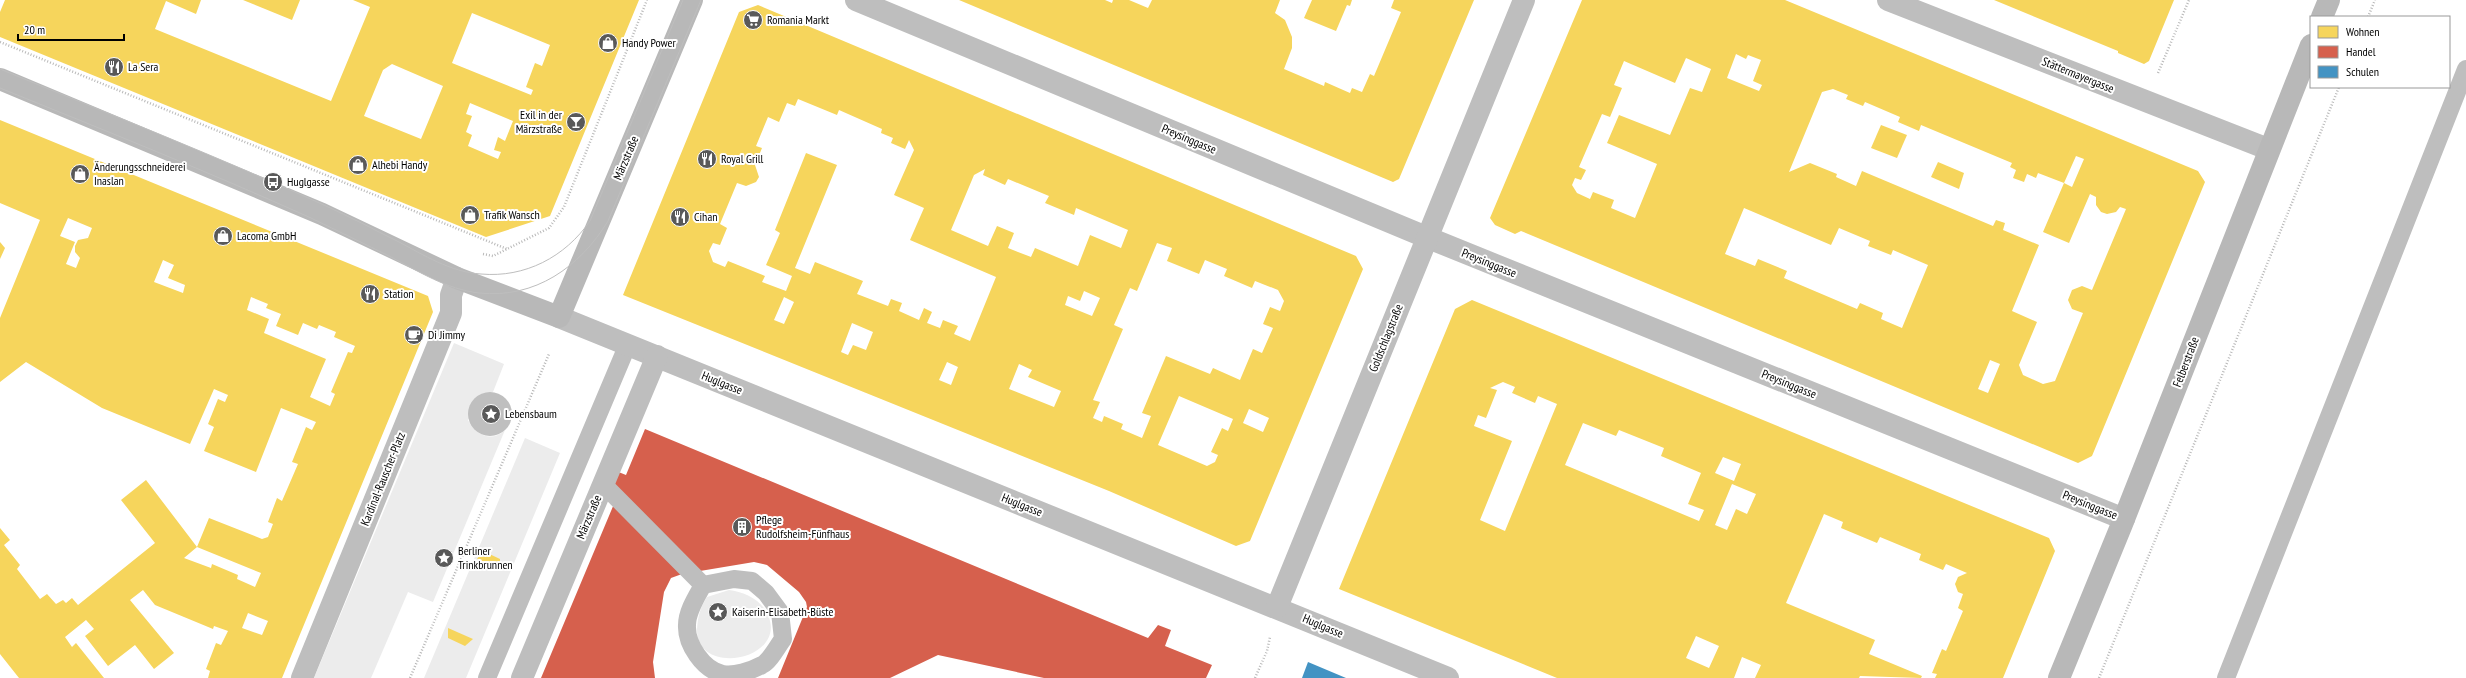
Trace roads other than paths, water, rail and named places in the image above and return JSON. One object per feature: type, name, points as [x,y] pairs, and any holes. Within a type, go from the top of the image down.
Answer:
[{"type":"street","name":"Märzstraße","points":[[559,317],[692,0]]},
{"type":"street","name":"Preysinggasse","points":[[856,0],[1426,237],[2124,519]]},
{"type":"street","name":"Goldschlagstraße","points":[[1277,607],[1426,237],[1524,0]]},
{"type":"street","name":"Stättermayergasse","points":[[1888,0],[2268,149]]},
{"type":"street","points":[[2322,16],[2329,0]]},
{"type":"street","name":"Felberstraße","points":[[2059,678],[2124,519],[2268,149],[2310,47]]},
{"type":"street","name":"Huglgasse","points":[[0,79],[322,214],[457,278],[628,344],[1277,607],[1448,678]]},
{"type":"street","name":"Kardinal-Rauscher-Platz","points":[[302,678],[451,313],[451,295],[457,278]]},
{"type":"street","name":"Märzstraße","points":[[522,678],[657,356]]},
{"type":"lane","points":[[2226,678],[2466,69]]},
{"type":"lane","points":[[487,678],[628,344]]},
{"type":"lane","points":[[603,484],[703,585]]},
{"type":"lane","points":[[734,578],[752,581],[766,593],[780,612],[783,639],[763,665],[742,672],[722,674],[703,662],[690,644],[687,624],[693,605],[703,585],[734,578]]},
{"type":"tram line","points":[[0,69],[286,188],[344,214],[427,257],[448,266],[470,273],[497,274],[528,268],[556,255],[569,245],[590,221],[683,0]]},
{"type":"tram line","points":[[0,88],[273,201],[311,218],[444,284],[467,291],[499,294],[519,291],[537,285],[554,276],[570,266],[597,238],[608,221],[701,0]]},
{"type":"place","name":"Romania Markt","points":[[753,20]]},
{"type":"place","name":"Handy Power","points":[[608,43]]},
{"type":"place","name":"La Sera","points":[[114,67]]},
{"type":"place","name":"Exil in der Märzstraße","points":[[576,122]]},
{"type":"place","name":"Royal Grill","points":[[707,159]]},
{"type":"place","name":"Alhebi Handy","points":[[358,165]]},
{"type":"place","name":"Änderungsschneiderei Inaslan","points":[[80,174]]},
{"type":"place","name":"Huglgasse","points":[[273,182]]},
{"type":"place","name":"Trafik Wansch","points":[[470,215]]},
{"type":"place","name":"Cihan","points":[[680,217]]},
{"type":"place","name":"Lacoma GmbH","points":[[223,236]]},
{"type":"place","name":"Station","points":[[370,294]]},
{"type":"place","name":"Di Jimmy","points":[[414,335]]},
{"type":"place","name":"Lebensbaum","points":[[491,414]]},
{"type":"place","name":"Pflege Rudolfsheim-Fünfhaus","points":[[742,527]]},
{"type":"place","name":"Berliner Trinkbrunnen","points":[[444,558]]},
{"type":"place","name":"Kaiserin-Elisabeth-Büste","points":[[718,612]]}]
